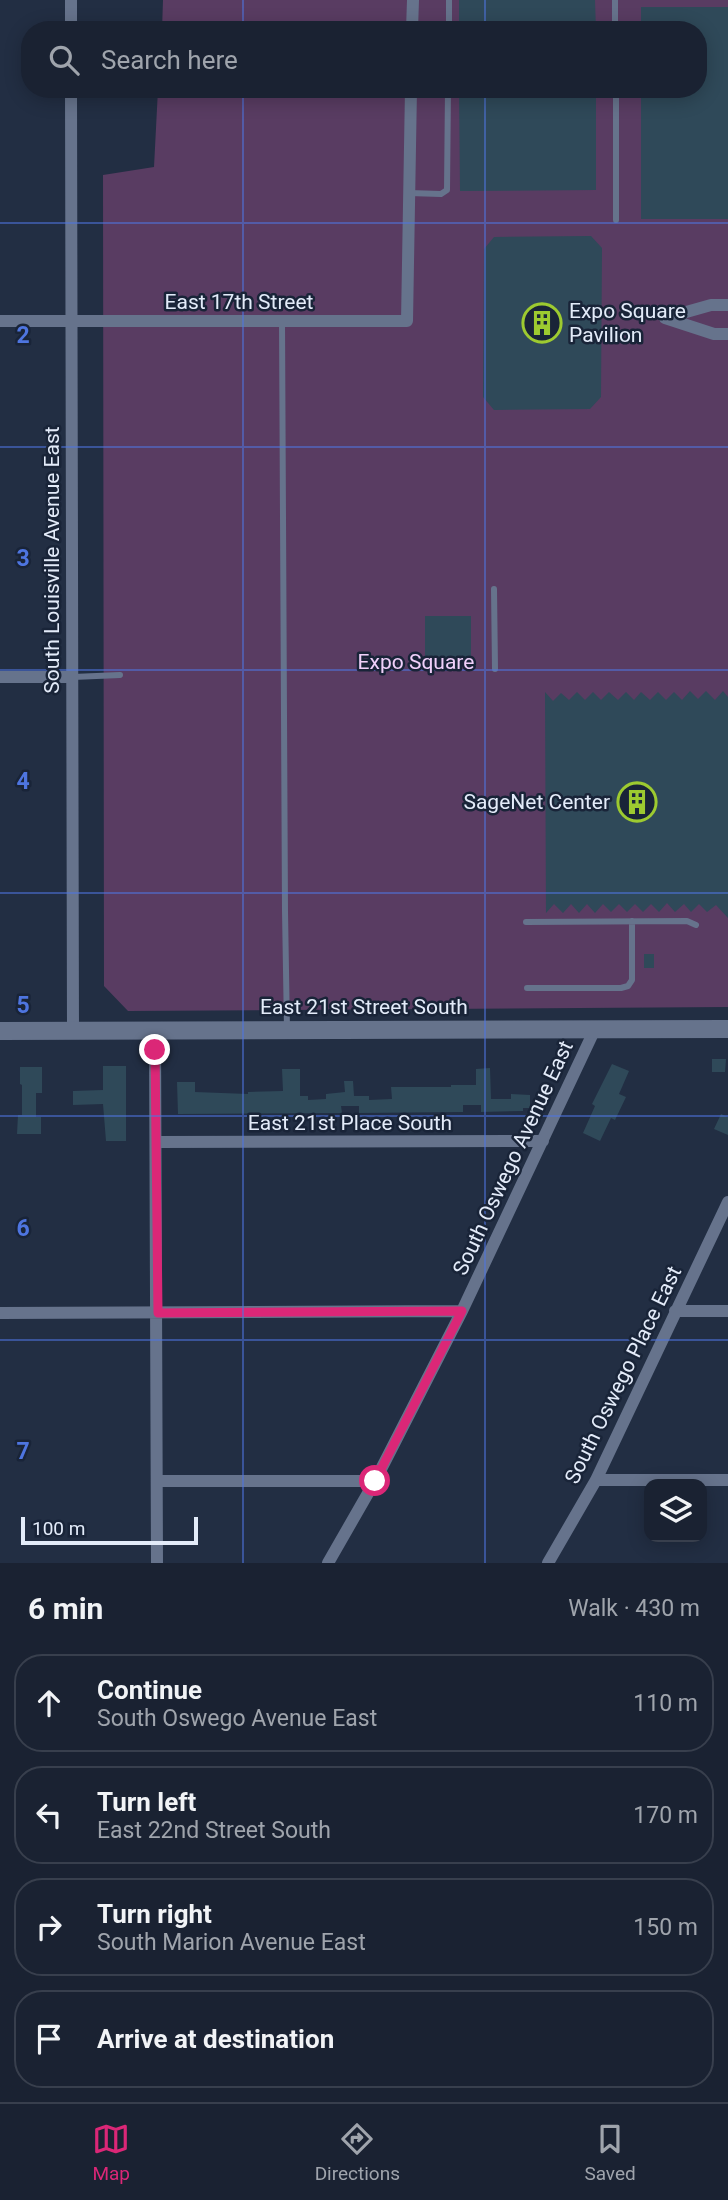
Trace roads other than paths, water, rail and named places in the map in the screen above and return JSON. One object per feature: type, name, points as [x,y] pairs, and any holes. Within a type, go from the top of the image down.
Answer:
[{"type":"main road","name":"East 21st Street South","points":[[0,1031],[728,1029]]},
{"type":"street","points":[[71,0],[71,21]]},
{"type":"street","points":[[412,21],[413,0]]},
{"type":"street","name":"South Louisville Avenue East","points":[[71,98],[73,1031]]},
{"type":"street","points":[[409,193],[411,98]]},
{"type":"street","name":"East 17th Street","points":[[0,321],[407,321],[409,193]]},
{"type":"street","points":[[728,304],[710,304],[665,318],[714,334],[728,334]]},
{"type":"street","points":[[0,677],[72,677]]},
{"type":"street","name":"South Oswego Avenue East","points":[[328,1563],[375,1481],[462,1311],[595,1030]]},
{"type":"street","points":[[155,1031],[158,1563]]},
{"type":"street","name":"East 21st Place South","points":[[156,1142],[543,1141]]},
{"type":"street","name":"South Oswego Place East","points":[[548,1563],[596,1480],[728,1202]]},
{"type":"street","points":[[0,1313],[462,1311]]},
{"type":"street","points":[[675,1311],[728,1311]]},
{"type":"street","points":[[596,1480],[728,1480]]},
{"type":"street","points":[[157,1481],[375,1481]]},
{"type":"lane","points":[[449,0],[449,21]]},
{"type":"lane","points":[[615,0],[615,21]]},
{"type":"lane","points":[[409,193],[440,194],[447,190],[448,98]]},
{"type":"lane","points":[[616,98],[617,220]]},
{"type":"lane","points":[[282,321],[287,1030]]},
{"type":"lane","points":[[494,589],[495,669]]},
{"type":"lane","points":[[72,677],[120,675]]},
{"type":"lane","points":[[526,922],[687,921],[696,925]]},
{"type":"lane","points":[[527,988],[628,986],[632,980],[632,922]]},
{"type":"place","name":"Expo Square Pavilion","points":[[542,323]]},
{"type":"place","name":"SageNet Center","points":[[637,802]]},
{"type":"park label","name":"Expo Square","points":[[416,662]]}]
